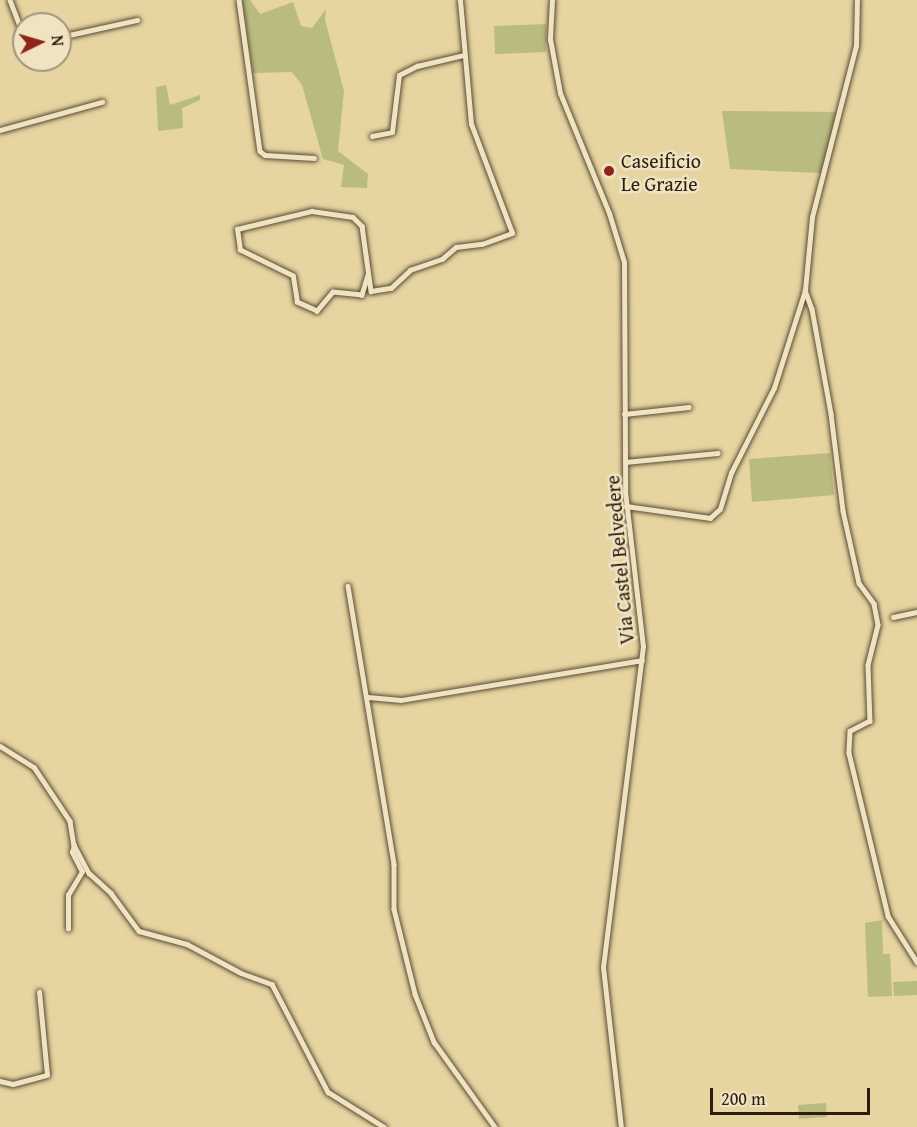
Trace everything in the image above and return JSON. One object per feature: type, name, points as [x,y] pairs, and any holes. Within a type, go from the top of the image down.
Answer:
[{"type":"street","points":[[239,0],[250,58],[260,152],[265,155],[314,158]]},
{"type":"street","points":[[368,275],[362,295],[333,292],[317,311],[297,302],[293,276],[240,250],[237,229],[312,211],[353,217],[362,226],[370,291],[391,288],[410,270],[442,259],[456,247],[482,244],[512,233],[471,124],[460,0]]},
{"type":"street","name":"Via Castel Belvedere","points":[[552,0],[550,39],[558,87],[609,213],[624,262],[626,506],[642,660],[603,967],[621,1127]]},
{"type":"street","points":[[626,506],[716,516],[731,472],[774,388],[805,290],[812,217],[856,45],[857,0]]},
{"type":"street","points":[[72,34],[137,20]]},
{"type":"street","points":[[372,136],[393,132],[399,75],[417,66],[464,55]]},
{"type":"street","points":[[0,130],[102,102]]},
{"type":"street","points":[[805,290],[812,309],[831,414],[843,511],[859,583],[874,604],[878,625],[868,665],[870,721],[850,731],[849,753],[888,916],[917,962]]},
{"type":"street","points":[[624,414],[689,407]]},
{"type":"street","points":[[625,462],[718,453]]},
{"type":"street","points":[[348,586],[394,864],[394,909],[415,994],[434,1042],[495,1127]]},
{"type":"street","points":[[893,617],[917,612]]},
{"type":"street","points":[[368,697],[401,700],[642,660]]},
{"type":"street","points":[[0,746],[34,767],[70,820],[74,845],[92,877],[111,893],[139,931],[187,944],[241,973],[272,984],[328,1092],[384,1127]]},
{"type":"street","points":[[68,929],[68,895],[82,872],[72,852],[74,845]]},
{"type":"street","points":[[0,1081],[13,1084],[46,1075],[39,992]]},
{"type":"green space","points":[[242,0],[250,0],[260,14],[293,2],[301,26],[312,28],[326,9],[325,20],[344,91],[338,151],[368,174],[367,188],[341,187],[344,165],[323,159],[302,85],[292,72],[253,73]]},
{"type":"green space","points":[[546,24],[546,52],[495,54],[494,26]]},
{"type":"green space","points":[[166,85],[170,105],[200,95],[200,100],[182,108],[183,128],[158,131],[156,87]]},
{"type":"green space","points":[[722,111],[837,112],[821,173],[730,169]]},
{"type":"green space","points":[[830,453],[834,495],[752,502],[749,459]]},
{"type":"green space","points":[[882,920],[883,954],[890,954],[892,996],[868,997],[865,923]]},
{"type":"green space","points":[[917,981],[917,995],[894,996],[893,982]]},
{"type":"green space","points":[[826,1103],[827,1117],[799,1119],[798,1105]]},
{"type":"place","name":"Caseificio Le Grazie","points":[[609,171]]}]
